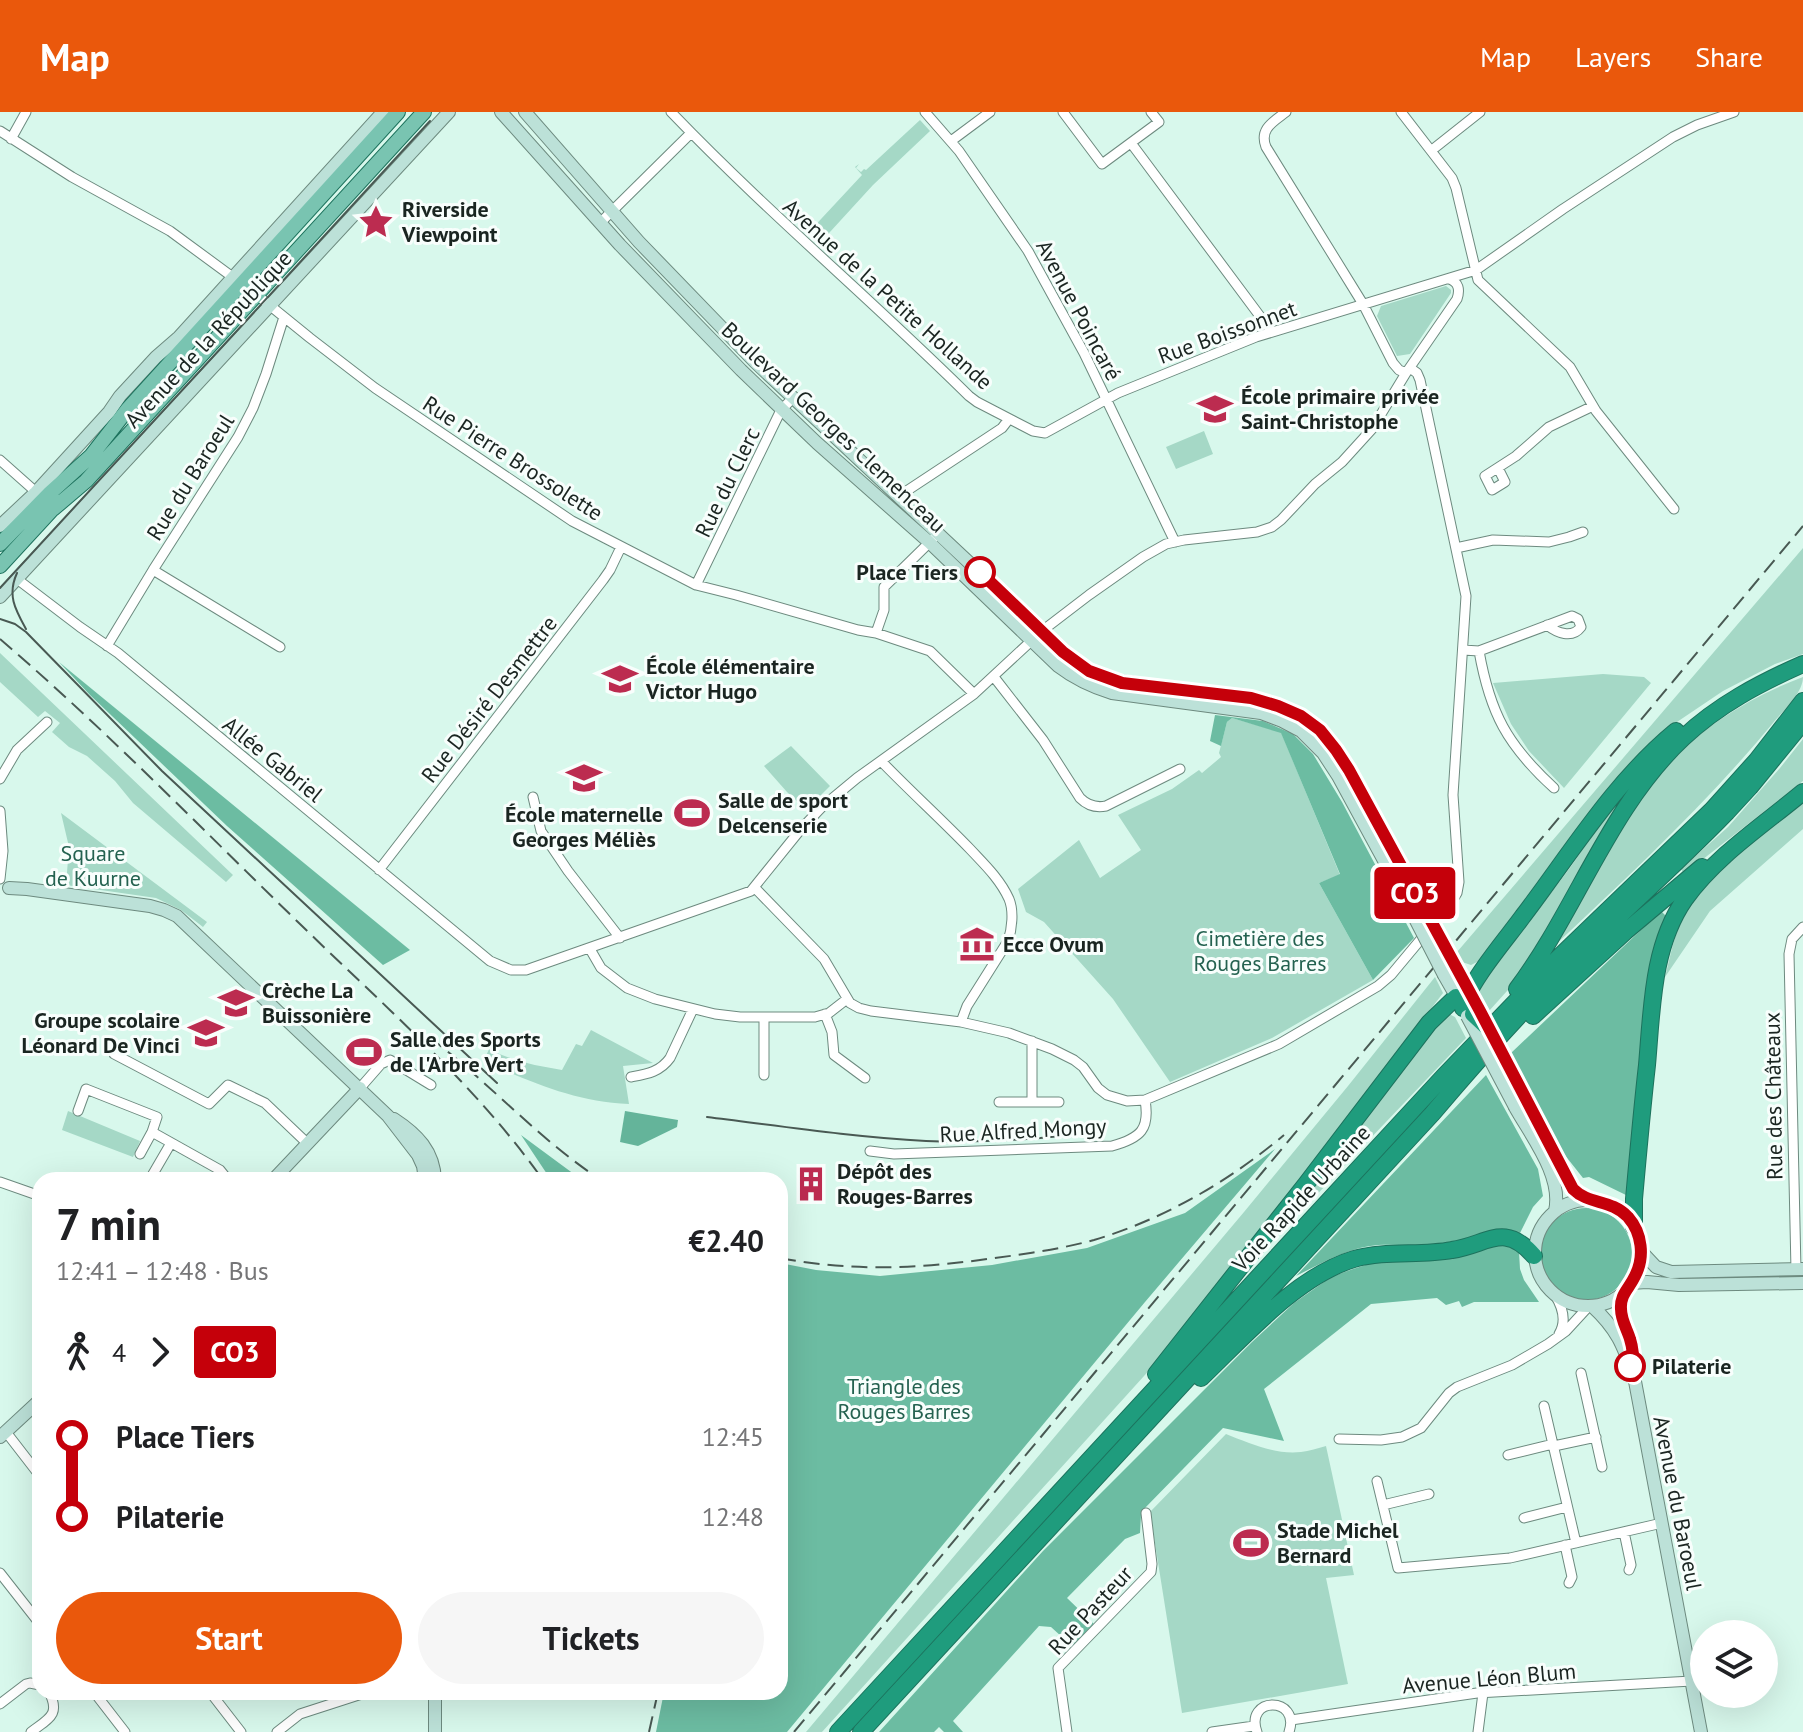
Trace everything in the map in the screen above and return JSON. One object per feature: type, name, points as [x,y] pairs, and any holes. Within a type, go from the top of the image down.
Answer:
[{"type":"highway","points":[[1468,1006],[1494,955],[1618,789],[1661,744],[1700,712],[1730,694],[1803,663]]},
{"type":"highway","points":[[1444,1076],[1535,964],[1618,821],[1667,754],[1727,704],[1803,663]]},
{"type":"highway","name":"Voie Rapide Urbaine","points":[[838,1732],[1444,1076],[1556,960],[1712,810],[1757,760],[1803,701]]},
{"type":"highway","name":"Voie Rapide Urbaine","points":[[861,1732],[1457,1084],[1557,977],[1738,800],[1803,722]]},
{"type":"highway","points":[[1432,1114],[1455,1096],[1520,1028],[1650,910],[1727,847],[1803,791]]},
{"type":"highway","points":[[1634,1227],[1634,1193],[1654,994],[1669,929],[1687,897],[1710,870],[1803,791]]},
{"type":"highway","points":[[1451,969],[1477,971],[1494,955]]},
{"type":"highway","points":[[1083,1467],[1117,1419],[1204,1314],[1438,1014],[1450,1008],[1468,1006]]},
{"type":"highway","points":[[1468,1006],[1489,1029]]},
{"type":"highway","points":[[1076,1498],[1282,1302],[1322,1272],[1373,1255],[1457,1250],[1501,1236],[1518,1241],[1534,1256]]},
{"type":"main road","name":"Avenue de la République","points":[[249,284],[383,112]]},
{"type":"main road","points":[[53,509],[86,481],[249,284],[398,112]]},
{"type":"main road","name":"Avenue de la République","points":[[249,284],[406,112]]},
{"type":"main road","name":"Avenue de la République","points":[[0,526],[36,492],[156,357],[249,284],[415,112]]},
{"type":"main road","points":[[0,544],[91,456],[127,410],[249,284],[424,112]]},
{"type":"main road","name":"Avenue de la République","points":[[0,597],[449,112]]},
{"type":"main road","name":"Boulevard Georges Clemenceau","points":[[501,112],[672,300],[781,410],[929,542],[1071,676],[1098,689],[1126,696],[1261,713],[1301,731],[1314,743],[1331,765],[1451,969],[1521,1104],[1573,1189],[1588,1199]]},
{"type":"main road","name":"Boulevard Georges Clemenceau","points":[[525,112],[696,302],[793,398],[1063,652],[1081,666],[1112,680],[1265,701],[1290,710],[1328,738],[1343,759],[1412,901]]},
{"type":"main road","name":"Avenue de la République","points":[[0,555],[238,302],[0,566]]},
{"type":"main road","points":[[2,886],[150,906],[177,916],[388,1116],[418,1155],[424,1172]]},
{"type":"main road","name":"Boulevard Georges Clemenceau","points":[[1489,1029],[1555,1182],[1555,1211]]},
{"type":"main road","points":[[281,1172],[360,1088]]},
{"type":"main road","points":[[388,1116],[420,1140],[432,1160],[434,1172]]},
{"type":"main road","points":[[1627,1288],[1640,1264],[1641,1251],[1634,1227],[1617,1208],[1588,1199],[1570,1202],[1544,1222],[1534,1256],[1539,1276],[1555,1295],[1574,1304],[1590,1306],[1606,1303],[1627,1288],[1647,1282],[1679,1285],[1803,1283]]},
{"type":"main road","points":[[1641,1251],[1656,1267],[1671,1272],[1799,1270]]},
{"type":"main road","name":"Avenue du Baroeul","points":[[1627,1288],[1621,1313],[1632,1347],[1634,1376],[1690,1670]]},
{"type":"main road","name":"Avenue du Baroeul","points":[[1590,1306],[1614,1328],[1634,1376]]},
{"type":"main road","points":[[3,1435],[32,1409]]},
{"type":"main road","points":[[435,1700],[435,1732]]},
{"type":"main road","name":"Avenue du Baroeul","points":[[1697,1708],[1701,1732]]},
{"type":"street","points":[[11,139],[26,112]]},
{"type":"street","name":"Avenue de la Petite Hollande","points":[[671,112],[725,169],[977,402],[1036,433],[1045,433],[1106,399]]},
{"type":"street","name":"Avenue Poincaré","points":[[925,112],[951,141],[1028,251],[1080,345],[1175,542]]},
{"type":"street","points":[[951,141],[990,112]]},
{"type":"street","points":[[1063,112],[1102,164],[1159,122],[1151,112]]},
{"type":"street","points":[[755,888],[824,959],[854,1006],[993,1028],[1032,1041],[1074,1060],[1107,1095],[1127,1101],[1145,1100],[1279,1044],[1373,990],[1391,975],[1454,898],[1459,882],[1453,795],[1466,596],[1456,548],[1417,373],[1399,370],[1393,363],[1363,304],[1264,143],[1266,128],[1286,112]]},
{"type":"street","points":[[1401,112],[1452,178],[1478,280],[1570,367],[1593,406],[1674,509]]},
{"type":"street","points":[[1432,150],[1480,112]]},
{"type":"street","points":[[847,999],[825,1014],[810,1017],[731,1016],[693,1009],[627,988],[601,968],[590,949],[755,888],[815,813],[838,793],[974,694],[1042,631],[1143,557],[1166,544],[1262,531],[1276,524],[1369,434],[1476,270],[1673,137],[1713,115],[1734,112]]},
{"type":"street","name":"Rue Pierre Brossolette","points":[[0,131],[81,182],[170,231],[249,284],[284,317],[342,363],[563,516],[696,585],[876,633],[930,651],[974,694]]},
{"type":"street","points":[[600,223],[691,133]]},
{"type":"street","points":[[1131,143],[1271,331]]},
{"type":"street","name":"Rue Boissonnet","points":[[1106,399],[1271,331],[1476,270]]},
{"type":"street","points":[[1449,279],[1458,286],[1457,299]]},
{"type":"street","name":"Rue du Baroeul","points":[[107,646],[245,424],[266,374],[284,317]]},
{"type":"street","name":"Rue du Clerc","points":[[696,585],[781,410],[793,398]]},
{"type":"street","points":[[1498,468],[1549,427],[1593,406]]},
{"type":"street","points":[[899,496],[1002,428],[1009,419]]},
{"type":"street","points":[[0,460],[36,492]]},
{"type":"street","points":[[1456,548],[1493,540],[1549,542],[1583,532]]},
{"type":"street","points":[[876,633],[884,610],[884,587],[939,533]]},
{"type":"street","name":"Rue Désiré Desmettre","points":[[379,870],[590,597],[610,570],[621,547]]},
{"type":"street","points":[[153,570],[280,647]]},
{"type":"street","name":"Allée Gabriel","points":[[17,579],[107,646],[490,961],[505,969],[526,970],[590,949]]},
{"type":"street","points":[[1463,650],[1479,651],[1547,625]]},
{"type":"street","points":[[1479,651],[1487,689],[1502,727],[1524,757],[1554,788]]},
{"type":"street","points":[[994,677],[1043,740],[1080,798],[1089,805],[1106,806],[1180,769]]},
{"type":"street","points":[[0,779],[17,750],[47,722]]},
{"type":"street","points":[[881,761],[989,869],[1011,904],[1008,941],[967,1006],[961,1022]]},
{"type":"street","points":[[533,797],[541,831],[564,867],[620,938]]},
{"type":"street","points":[[0,811],[2,886]]},
{"type":"street","name":"Rue des Châteaux","points":[[1799,1270],[1789,954],[1792,939],[1803,927]]},
{"type":"street","points":[[631,1077],[653,1072],[665,1065],[693,1009]]},
{"type":"street","points":[[825,1014],[832,1032],[834,1055],[865,1078]]},
{"type":"street","points":[[764,1017],[764,1075]]},
{"type":"street","points":[[1032,1041],[1032,1102]]},
{"type":"street","points":[[114,1054],[209,1104],[228,1085],[265,1103],[308,1144]]},
{"type":"street","points":[[360,1088],[381,1064],[390,1060],[431,1085]]},
{"type":"street","points":[[78,1111],[86,1089],[157,1117],[140,1154]]},
{"type":"street","name":"Rue Alfred Mongy","points":[[870,1151],[894,1154],[1112,1146],[1130,1140],[1143,1130],[1147,1118],[1145,1100]]},
{"type":"street","points":[[999,1102],[1059,1102]]},
{"type":"street","points":[[152,1132],[222,1172]]},
{"type":"street","points":[[154,1172],[171,1143]]},
{"type":"street","points":[[0,1182],[32,1193]]},
{"type":"street","points":[[1555,1295],[1564,1320],[1557,1337]]},
{"type":"street","points":[[1339,1439],[1381,1440],[1402,1437],[1421,1428],[1457,1387],[1512,1365],[1557,1337],[1590,1306]]},
{"type":"street","points":[[1581,1373],[1602,1467]]},
{"type":"street","points":[[1544,1406],[1576,1543]]},
{"type":"street","points":[[3,1435],[32,1467]]},
{"type":"street","points":[[1508,1455],[1596,1437]]},
{"type":"street","points":[[1377,1481],[1398,1568],[1503,1559],[1662,1523]]},
{"type":"street","points":[[1383,1505],[1429,1494]]},
{"type":"street","points":[[1524,1518],[1567,1507]]},
{"type":"street","name":"Rue Pasteur","points":[[1067,1732],[1058,1668],[1151,1572],[1146,1513]]},
{"type":"street","points":[[1624,1532],[1631,1565],[1629,1570]]},
{"type":"street","points":[[1565,1545],[1572,1577],[1569,1583]]},
{"type":"street","points":[[0,1573],[32,1614]]},
{"type":"street","name":"Avenue Léon Blum","points":[[1212,1732],[1256,1729],[1258,1712],[1270,1705],[1284,1708],[1291,1720],[1483,1693],[1690,1681]]},
{"type":"street","points":[[0,1704],[26,1684],[32,1683]]},
{"type":"street","points":[[1478,1732],[1483,1693]]},
{"type":"street","points":[[31,1732],[52,1716],[51,1700]]},
{"type":"street","points":[[100,1700],[125,1732]]},
{"type":"street","points":[[216,1700],[241,1732]]},
{"type":"street","points":[[277,1732],[300,1714],[342,1700]]},
{"type":"street","points":[[1289,1732],[1291,1720]]},
{"type":"green space","points":[[920,120],[930,131],[873,185],[819,244],[808,233],[862,175],[855,167],[859,164],[856,168],[861,172],[866,170]]},
{"type":"green space","points":[[1446,286],[1451,293],[1410,354],[1397,356],[1377,316],[1381,306]]},
{"type":"green space","points":[[1204,431],[1213,454],[1176,469],[1166,447]]},
{"type":"green space","points":[[1803,548],[1803,654],[1775,664],[1723,691],[1674,724],[1599,802],[1479,961],[1471,965],[1462,962],[1457,952]]},
{"type":"green space","points":[[0,653],[233,875],[226,882],[133,803],[115,781],[87,756],[69,747],[52,732],[60,723],[45,711],[38,717],[0,682]]},
{"type":"green space","points":[[59,662],[410,950],[383,965],[227,826]]},
{"type":"green space","points":[[1603,674],[1644,677],[1651,683],[1564,788],[1529,751],[1511,724],[1493,683]]},
{"type":"green space","points":[[1803,677],[1792,702],[1721,782],[1639,866],[1553,947],[1632,810],[1657,775],[1689,744],[1724,717],[1762,695]]},
{"type":"green space","points":[[1215,715],[1263,721],[1293,734],[1313,754],[1342,802],[1414,938],[1373,980],[1319,883],[1340,874],[1281,733],[1232,718],[1227,722],[1221,746],[1210,741]]},
{"type":"green space","name":"Cimetière des Rouges Barres","points":[[1232,718],[1281,732],[1340,875],[1319,883],[1373,980],[1272,1038],[1170,1082],[1113,999],[1044,922],[1026,912],[1018,889],[1079,840],[1100,878],[1141,850],[1118,815],[1172,789],[1199,770],[1202,773],[1221,757],[1219,753],[1227,722]]},
{"type":"green space","points":[[1803,739],[1803,781],[1684,874],[1681,869],[1728,827]]},
{"type":"green space","points":[[791,746],[830,786],[806,810],[764,766]]},
{"type":"green space","points":[[1631,785],[1537,951],[1489,1011],[1477,988]]},
{"type":"green space","points":[[1803,803],[1803,829],[1710,911],[1665,977],[1678,929],[1701,890],[1732,858]]},
{"type":"green space","name":"Square de Kuurne","points":[[61,813],[207,922],[203,927],[181,910],[156,898],[66,885],[69,847]]},
{"type":"green space","points":[[1661,911],[1668,918],[1628,1196],[1589,1177],[1583,1178],[1564,1154],[1511,1053]]},
{"type":"green space","points":[[1435,977],[1443,993],[1229,1274],[1163,1355],[822,1732],[806,1732],[1244,1212]]},
{"type":"green space","points":[[1449,1014],[1455,1017],[1466,1038],[1244,1271],[1434,1026]]},
{"type":"green space","points":[[591,1030],[653,1063],[623,1066],[629,1104],[572,1095],[484,1061],[489,1049],[507,1057],[562,1070],[576,1044],[582,1046]]},
{"type":"green space","points":[[1486,1075],[1538,1169],[1543,1196],[1533,1207],[1520,1233],[1494,1230],[1460,1243],[1440,1246],[1367,1246],[1336,1256],[1296,1276]]},
{"type":"green space","points":[[68,1111],[140,1141],[133,1157],[62,1130]]},
{"type":"green space","points":[[521,1135],[571,1172],[546,1172]]},
{"type":"green space","name":"Triangle des Rouges Barres","points":[[1275,1149],[787,1732],[656,1732],[662,1700],[788,1700],[788,1265],[880,1276],[992,1265],[1087,1248],[1185,1213]]},
{"type":"green space","points":[[1586,1208],[1604,1211],[1619,1221],[1629,1236],[1632,1254],[1629,1272],[1619,1287],[1604,1297],[1586,1300],[1568,1297],[1553,1287],[1543,1272],[1540,1254],[1543,1236],[1553,1221],[1568,1211]]},
{"type":"green space","points":[[1490,1243],[1510,1243],[1519,1252],[1524,1280],[1539,1302],[1474,1302],[1462,1307],[1459,1301],[1446,1305],[1437,1298],[1371,1304],[1264,1389],[1284,1441],[1223,1428],[1144,1509],[1140,1533],[1125,1539],[1067,1598],[1094,1624],[1073,1647],[1051,1627],[1039,1626],[953,1721],[963,1732],[944,1732],[939,1727],[934,1732],[879,1732],[1043,1551],[1294,1303],[1331,1277],[1372,1263]]},
{"type":"green space","name":"Stade Michel Bernard","points":[[1226,1434],[1282,1452],[1301,1452],[1326,1446],[1354,1575],[1326,1578],[1348,1684],[1182,1713],[1150,1512]]},
{"type":"shaded area","points":[[625,1111],[678,1120],[677,1127],[638,1146],[620,1142]]},
{"type":"tram line","points":[[0,588],[430,121]]},
{"type":"tram line","points":[[17,573],[13,595],[26,629]]},
{"type":"tram line","points":[[0,619],[26,632],[162,771],[497,1083]]},
{"type":"tram line","points":[[707,1117],[926,1141],[1015,1140],[1104,1131]]},
{"type":"railway","points":[[794,1732],[1803,526]]},
{"type":"railway","points":[[0,639],[115,743],[428,1047],[488,1111],[537,1172]]},
{"type":"railway","points":[[429,1037],[556,1147],[590,1172]]},
{"type":"railway","points":[[788,1259],[855,1267],[905,1267],[994,1258],[1080,1244],[1170,1210],[1241,1168],[1284,1135]]},
{"type":"railway","points":[[649,1732],[656,1700]]},
{"type":"bus line","name":"CO3","points":[[980,572],[1063,652],[1089,671],[1122,683],[1265,701],[1301,716],[1328,738],[1349,770],[1480,1011],[1573,1189],[1588,1199],[1617,1208],[1638,1235],[1640,1264],[1634,1280],[1623,1293],[1621,1307],[1632,1347],[1634,1376],[1630,1366]]},
{"type":"place","name":"Riverside Viewpoint","points":[[376,222]]},
{"type":"place","name":"École primaire privée Saint-Christophe","points":[[1215,409]]},
{"type":"place","name":"Place Tiers","points":[[980,572]]},
{"type":"place","name":"École élémentaire Victor Hugo","points":[[620,679]]},
{"type":"place","name":"École maternelle Georges Méliès","points":[[584,778]]},
{"type":"place","name":"Salle de sport Delcenserie","points":[[692,813]]},
{"type":"place","name":"Ecce Ovum","points":[[977,944]]},
{"type":"place","name":"Crèche La Buissonière","points":[[236,1003]]},
{"type":"place","name":"Groupe scolaire Léonard De Vinci","points":[[206,1033]]},
{"type":"place","name":"Salle des Sports de l'Arbre Vert","points":[[364,1052]]},
{"type":"place","name":"Dépôt des Rouges-Barres","points":[[811,1184]]},
{"type":"place","name":"Pilaterie","points":[[1630,1366]]},
{"type":"place","name":"Stade Michel Bernard","points":[[1251,1543]]}]
